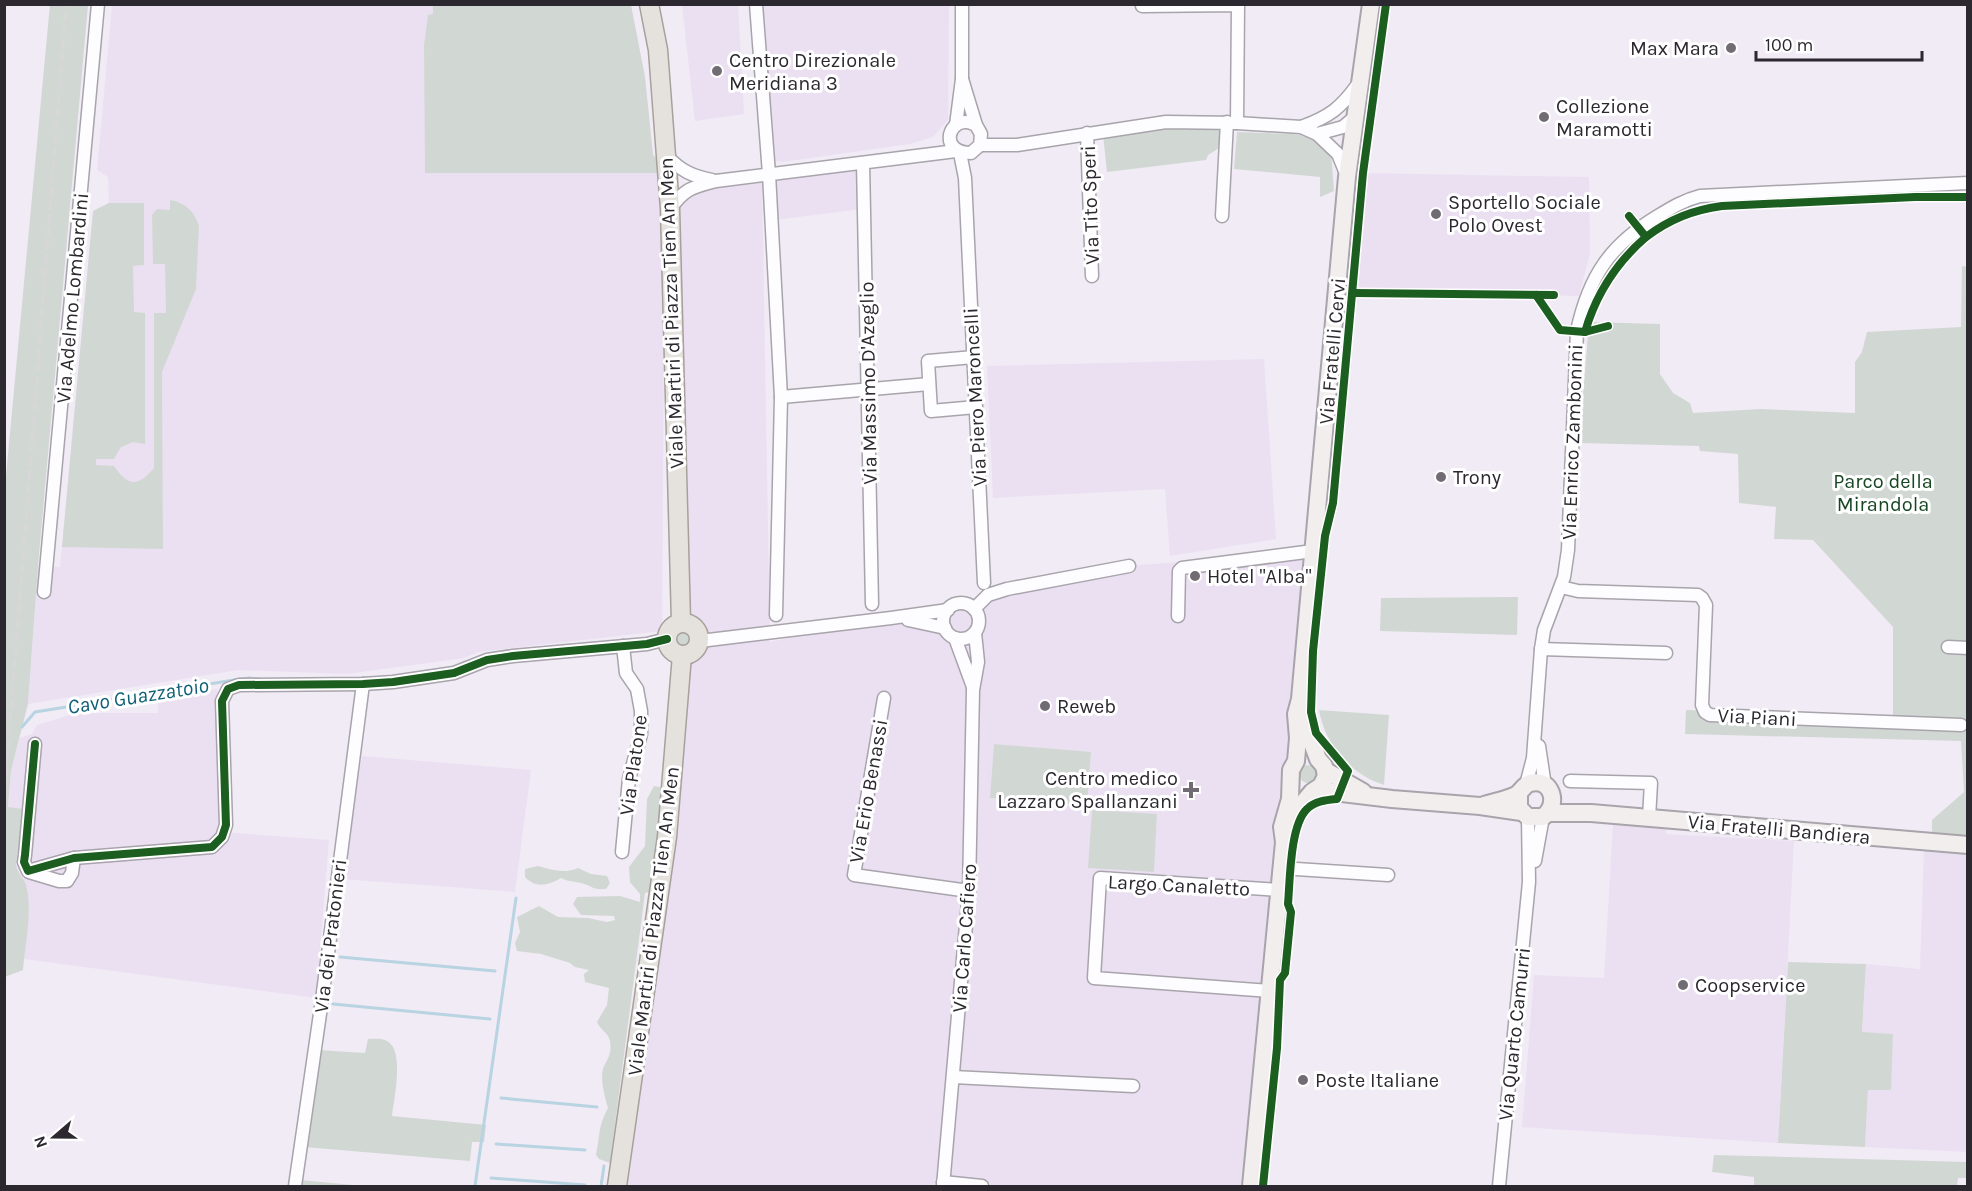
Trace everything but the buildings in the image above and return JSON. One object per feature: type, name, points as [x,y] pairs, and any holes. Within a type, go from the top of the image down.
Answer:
[{"type":"main road","name":"Viale Martiri di Piazza Tien An Men","points":[[649,4],[658,50],[670,208],[681,622]]},
{"type":"main road","name":"Via Fratelli Cervi","points":[[1251,1186],[1284,842],[1282,827],[1290,799],[1291,770],[1296,761],[1298,738],[1296,714],[1347,177],[1371,4]]},
{"type":"main road","points":[[681,622],[695,627],[700,641],[692,653],[682,655],[673,652],[667,639],[670,630],[681,622]]},
{"type":"main road","name":"Viale Martiri di Piazza Tien An Men","points":[[617,1186],[667,837],[682,655]]},
{"type":"main road","name":"Via Fratelli Cervi","points":[[1284,842],[1294,816],[1324,782],[1322,765],[1309,735],[1299,699]]},
{"type":"main road","points":[[1296,761],[1306,756],[1322,765]]},
{"type":"main road","name":"Via Fratelli Bandiera","points":[[1322,765],[1369,796]]},
{"type":"main road","points":[[1291,780],[1301,791],[1314,791]]},
{"type":"main road","name":"Via Fratelli Bandiera","points":[[1480,806],[1535,783],[1571,807],[1591,813]]},
{"type":"main road","points":[[1522,789],[1517,803],[1535,815],[1551,808],[1549,791]]},
{"type":"main road","name":"Via Fratelli Bandiera","points":[[1314,791],[1480,806],[1535,815],[1591,813],[1968,844]]},
{"type":"street","name":"Via Adelmo Lombardini","points":[[44,592],[98,4]]},
{"type":"street","points":[[756,4],[769,174],[781,397],[776,615]]},
{"type":"street","points":[[962,4],[962,79],[971,144]]},
{"type":"street","points":[[1142,6],[1238,4],[1232,123],[1222,216]]},
{"type":"street","points":[[962,79],[950,142],[1017,145],[1166,122],[1301,127],[1317,134],[1338,154],[1347,177]]},
{"type":"street","points":[[1301,127],[1331,114],[1345,102],[1361,81]]},
{"type":"street","points":[[1317,134],[1343,127],[1356,116]]},
{"type":"street","points":[[926,155],[953,128],[966,122],[971,144]]},
{"type":"street","name":"Via Tito Speri","points":[[1087,133],[1092,276]]},
{"type":"street","points":[[670,208],[688,188],[716,181],[926,155],[971,144]]},
{"type":"street","name":"Via Piero Maroncelli","points":[[971,144],[965,178],[986,589]]},
{"type":"street","points":[[667,156],[680,169],[694,177],[716,181]]},
{"type":"street","name":"Via Massimo D'Azeglio","points":[[863,163],[872,604]]},
{"type":"street","name":"Via Enrico Zambonini","points":[[1522,789],[1533,759],[1544,630],[1561,586],[1568,550],[1577,331],[1590,286],[1603,263],[1639,228],[1673,207],[1708,194],[1968,183]]},
{"type":"street","points":[[974,357],[928,361],[931,411],[976,407]]},
{"type":"street","points":[[781,397],[929,384]]},
{"type":"street","points":[[1178,616],[1179,571],[1182,568],[1313,551]]},
{"type":"street","points":[[974,609],[986,589],[1007,589],[1129,566]]},
{"type":"street","name":"Via Piani","points":[[1561,586],[1578,591],[1698,595],[1701,597],[1706,605],[1702,705],[1705,712],[1710,715],[1961,725]]},
{"type":"street","points":[[700,641],[948,610],[960,604],[974,609],[979,619],[975,633],[964,639],[955,638],[945,628],[891,618]]},
{"type":"street","points":[[945,628],[944,618],[948,610]]},
{"type":"street","name":"Via Carlo Cafiero","points":[[943,1184],[969,891],[973,690],[978,662],[975,633]]},
{"type":"street","name":"Via Carlo Cafiero","points":[[955,638],[973,690]]},
{"type":"street","points":[[28,872],[74,858],[212,847],[222,837],[226,825],[222,701],[228,688],[363,684],[431,678],[454,673],[487,660],[623,646],[667,639]]},
{"type":"street","name":"Via Platone","points":[[622,852],[630,779],[641,734],[641,711],[637,689],[627,673],[623,646]]},
{"type":"street","points":[[1948,647],[1968,648]]},
{"type":"street","points":[[1541,649],[1666,653]]},
{"type":"street","name":"Via dei Pratonieri","points":[[295,1186],[363,684]]},
{"type":"street","name":"Via Erio Benassi","points":[[884,698],[854,875],[969,891]]},
{"type":"street","name":"Via Enrico Zambonini","points":[[1536,721],[1549,791]]},
{"type":"street","points":[[28,872],[24,862],[35,744]]},
{"type":"street","points":[[1570,781],[1651,783],[1649,818]]},
{"type":"street","name":"Via Quarto Camurri","points":[[1499,1186],[1535,815]]},
{"type":"street","points":[[28,872],[58,881],[68,881],[72,873],[74,858]]},
{"type":"street","points":[[1281,868],[1388,875]]},
{"type":"street","name":"Largo Canaletto","points":[[1269,991],[1094,978],[1100,878],[1279,890]]},
{"type":"street","points":[[953,1077],[1133,1086]]},
{"type":"street","points":[[943,1184],[982,1186]]},
{"type":"shaded area","points":[[112,5],[631,5],[645,77],[653,155],[658,160],[664,331],[662,631],[478,652],[464,658],[347,674],[238,670],[28,704],[38,566],[60,567],[93,211],[109,203],[108,177],[97,170]]},
{"type":"shaded area","name":"Centro Direzionale Meridiana 3","points":[[682,5],[738,5],[744,114],[695,121]]},
{"type":"shaded area","points":[[760,5],[949,5],[948,120],[933,137],[910,144],[776,161],[773,156]]},
{"type":"shaded area","points":[[861,166],[862,209],[775,220],[772,182]]},
{"type":"shaded area","points":[[1363,173],[1589,177],[1590,253],[1579,296],[1353,293]]},
{"type":"shaded area","points":[[762,183],[770,642],[1129,566],[1313,551],[1250,1186],[624,1186],[687,679],[675,215],[682,198],[692,191]]},
{"type":"shaded area","points":[[1264,359],[1276,539],[1170,556],[1165,489],[993,498],[987,366]]},
{"type":"shaded area","points":[[217,689],[221,832],[329,840],[316,998],[24,959],[28,900],[16,865],[23,809],[8,808],[11,771],[20,738],[32,734],[37,725],[76,713],[158,713],[158,697]]},
{"type":"shaded area","points":[[362,756],[531,770],[515,892],[342,879]]},
{"type":"shaded area","points":[[1613,824],[1666,827],[1666,834],[1794,841],[1778,1143],[1522,1127],[1534,975],[1604,978]]},
{"type":"shaded area","points":[[1924,849],[1967,853],[1967,1152],[1865,1147],[1868,1090],[1890,1090],[1893,1034],[1862,1033],[1866,964],[1920,969]]},
{"type":"green space","points":[[50,4],[88,5],[38,566],[28,704],[11,771],[8,807],[23,809],[16,865],[28,895],[28,928],[23,970],[5,977],[4,497]]},
{"type":"green space","points":[[433,5],[631,5],[645,77],[653,155],[658,160],[658,173],[425,173],[424,45],[428,15],[433,14]]},
{"type":"green space","points":[[1203,126],[1223,128],[1222,146],[1208,155],[1206,160],[1107,172],[1103,134]]},
{"type":"green space","points":[[1237,132],[1314,137],[1331,151],[1334,191],[1320,197],[1320,177],[1234,169]]},
{"type":"green space","points":[[170,200],[189,208],[199,226],[196,289],[162,372],[163,549],[62,547],[93,211],[109,203],[144,203],[144,265],[133,266],[134,312],[145,313],[145,444],[133,442],[121,447],[114,459],[96,459],[96,465],[114,466],[124,478],[133,482],[143,479],[154,468],[154,313],[166,313],[165,264],[153,264],[152,215],[157,209],[170,210]]},
{"type":"green space","name":"Parco della Mirandola","points":[[1962,266],[1967,267],[1967,838],[1932,836],[1932,820],[1964,792],[1961,741],[1685,734],[1686,710],[1893,717],[1893,627],[1813,540],[1774,539],[1776,507],[1739,503],[1738,454],[1700,451],[1699,446],[1579,443],[1589,322],[1660,324],[1660,374],[1673,393],[1690,403],[1693,413],[1760,409],[1855,413],[1855,362],[1862,352],[1867,332],[1961,327]]},
{"type":"green space","points":[[1518,597],[1517,635],[1380,631],[1381,598]]},
{"type":"green space","points":[[679,628],[687,628],[694,635],[694,643],[687,650],[679,650],[672,643],[672,635]]},
{"type":"green space","points":[[1319,710],[1389,715],[1384,785],[1360,774],[1341,756],[1327,735]]},
{"type":"green space","points":[[994,744],[1091,752],[1087,806],[990,798]]},
{"type":"green space","points":[[1304,765],[1312,765],[1317,770],[1315,781],[1304,783],[1299,778],[1299,770]]},
{"type":"green space","points":[[654,786],[664,788],[655,890],[645,893],[610,1163],[599,1159],[596,1155],[601,1126],[608,1108],[602,1074],[610,1054],[609,1038],[597,1022],[607,1005],[609,988],[585,982],[584,974],[589,970],[541,954],[517,951],[515,943],[520,932],[517,917],[539,906],[558,917],[588,918],[607,922],[615,920],[614,916],[581,915],[573,904],[577,897],[620,896],[640,902],[640,894],[630,882],[629,867],[645,846],[647,799]]},
{"type":"green space","points":[[1092,810],[1157,814],[1154,872],[1088,868]]},
{"type":"green space","points":[[538,866],[563,871],[578,868],[591,874],[607,876],[610,883],[606,889],[592,888],[561,878],[547,884],[538,884],[525,877],[525,869]]},
{"type":"green space","points":[[1788,962],[1866,964],[1862,1032],[1893,1034],[1891,1090],[1868,1090],[1865,1147],[1778,1143]]},
{"type":"green space","points":[[368,1039],[387,1041],[396,1054],[397,1076],[392,1116],[486,1125],[484,1142],[472,1142],[470,1161],[304,1147],[318,1050],[365,1053]]},
{"type":"green space","points":[[1714,1155],[1967,1162],[1967,1178],[1958,1178],[1957,1186],[1754,1186],[1754,1177],[1712,1172]]},
{"type":"green space","points":[[300,1180],[364,1186],[299,1186]]},
{"type":"waterway","name":"Cavo Guazzatoio","points":[[22,727],[35,712],[234,680],[259,679]]},
{"type":"waterway","points":[[475,1186],[516,898]]},
{"type":"waterway","points":[[340,957],[495,971]]},
{"type":"waterway","points":[[333,1004],[490,1019]]},
{"type":"waterway","points":[[501,1098],[597,1107]]},
{"type":"waterway","points":[[496,1144],[585,1150]]},
{"type":"waterway","points":[[601,1186],[604,1166]]},
{"type":"waterway","points":[[491,1178],[585,1185]]},
{"type":"railway","points":[[4,802],[66,4]]},
{"type":"cycle path","points":[[1263,1186],[1277,1048],[1280,980],[1285,973],[1291,912],[1288,904],[1294,840],[1301,817],[1307,809],[1325,800],[1337,799],[1348,771],[1316,733],[1311,712],[1313,651],[1325,536],[1333,503],[1363,173],[1386,4]]},
{"type":"cycle path","points":[[1629,216],[1646,237],[1682,216],[1722,206],[1915,197],[1968,197]]},
{"type":"cycle path","points":[[1585,332],[1608,280],[1625,257],[1646,237]]},
{"type":"cycle path","points":[[1353,293],[1554,295]]},
{"type":"cycle path","points":[[1536,295],[1560,330],[1585,332],[1608,326]]},
{"type":"cycle path","points":[[35,744],[24,862],[28,871],[74,858],[212,847],[222,837],[226,825],[222,701],[228,689],[239,685],[393,682],[454,673],[487,660],[647,644],[667,639]]},
{"type":"place","name":"Max Mara","points":[[1731,48]]},
{"type":"place","name":"Centro Direzionale Meridiana 3","points":[[717,71]]},
{"type":"place","name":"Collezione Maramotti","points":[[1544,117]]},
{"type":"place","name":"Sportello Sociale Polo Ovest","points":[[1436,214]]},
{"type":"place","name":"Trony","points":[[1441,477]]},
{"type":"place","name":"Hotel \"Alba\"","points":[[1195,576]]},
{"type":"place","name":"Reweb","points":[[1045,706]]},
{"type":"place","name":"Centro medico Lazzaro Spallanzani","points":[[1191,790]]},
{"type":"place","name":"Coopservice","points":[[1683,985]]},
{"type":"place","name":"Poste Italiane","points":[[1303,1080]]}]
